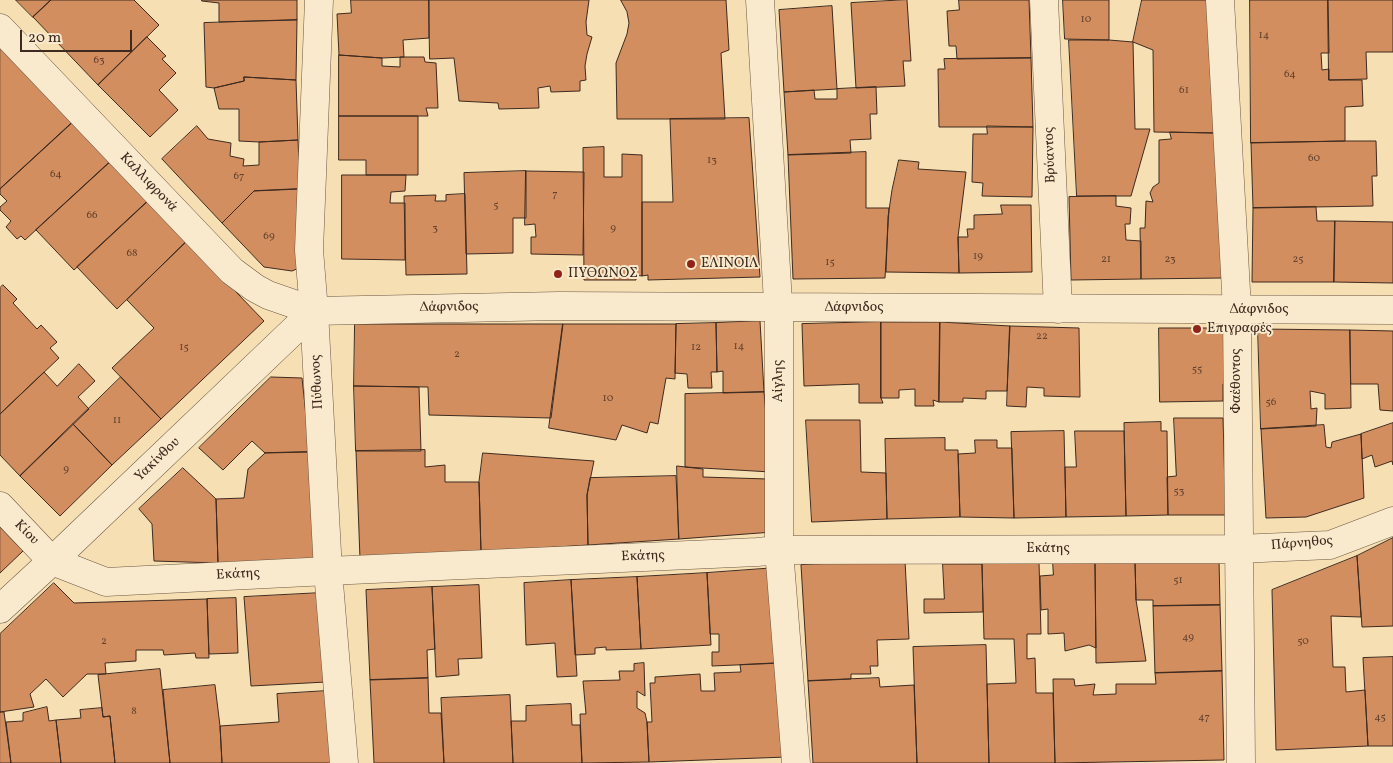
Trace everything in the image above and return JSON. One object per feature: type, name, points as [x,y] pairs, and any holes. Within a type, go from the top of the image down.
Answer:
[{"type":"street","name":"Πύθωνος","points":[[319,0],[309,250],[328,571],[344,763]]},
{"type":"street","name":"Αίγλης","points":[[765,0],[779,319],[780,550],[796,763]]},
{"type":"street","name":"Βρύαντος","points":[[1044,0],[1058,309]]},
{"type":"street","name":"Φαέθοντος","points":[[1220,0],[1237,309],[1238,549],[1242,763]]},
{"type":"street","name":"Καλλιφρονά","points":[[0,28],[232,271],[268,295],[314,311]]},
{"type":"street","name":"Δάφνιδος","points":[[314,311],[559,306],[1393,310]]},
{"type":"street","name":"Υακίνθου","points":[[0,609],[314,311]]},
{"type":"street","name":"Κίου","points":[[0,506],[52,560]]},
{"type":"street","name":"Πάρνηθος","points":[[1238,549],[1330,545],[1393,521]]},
{"type":"street","name":"Εκάτης","points":[[52,560],[106,582],[780,550],[1238,549]]},
{"type":"building","points":[[16,0],[51,0],[33,17]]},
{"type":"building","points":[[51,0],[134,0],[159,25],[98,85],[33,17]]},
{"type":"building","points":[[202,0],[297,0],[297,20],[219,22],[219,3]]},
{"type":"building","points":[[351,0],[429,0],[429,38],[403,40],[404,57],[382,58],[339,55],[337,14],[351,13]]},
{"type":"building","points":[[429,0],[589,0],[586,22],[587,35],[592,37],[585,66],[586,80],[580,81],[580,91],[551,92],[550,86],[538,88],[539,108],[499,109],[498,103],[459,101],[454,58],[430,59]]},
{"type":"building","points":[[621,0],[726,0],[729,50],[721,53],[725,119],[617,119],[616,63],[629,23],[627,12]]},
{"type":"building","points":[[907,0],[911,61],[903,61],[905,86],[856,88],[851,3]]},
{"type":"building","points":[[959,0],[1029,0],[1031,58],[957,59],[956,46],[949,46],[947,11],[959,10]]},
{"type":"building","points":[[1063,0],[1109,0],[1109,40],[1065,39]]},
{"type":"building","points":[[1142,0],[1210,0],[1215,133],[1154,132],[1153,50],[1133,42]]},
{"type":"building","points":[[1250,0],[1328,0],[1329,53],[1321,53],[1322,70],[1329,69],[1329,80],[1362,80],[1363,106],[1345,107],[1345,141],[1251,143]]},
{"type":"building","points":[[1328,0],[1393,0],[1393,52],[1366,52],[1367,79],[1329,80]]},
{"type":"building","points":[[832,6],[837,89],[784,92],[779,10]]},
{"type":"building","points":[[297,20],[296,80],[244,77],[244,81],[214,88],[206,87],[204,23]]},
{"type":"building","points":[[147,37],[166,56],[162,59],[176,73],[159,90],[178,110],[150,137],[98,85]]},
{"type":"building","points":[[0,40],[74,121],[0,189]]},
{"type":"building","points":[[1069,40],[1133,42],[1135,129],[1150,129],[1131,196],[1077,196]]},
{"type":"building","points":[[339,55],[382,58],[382,66],[400,67],[400,57],[424,57],[425,62],[436,63],[438,108],[426,108],[428,116],[339,116]]},
{"type":"building","points":[[1031,58],[1033,127],[939,127],[938,69],[945,69],[944,59]]},
{"type":"building","points":[[244,77],[296,80],[298,140],[239,141],[239,109],[219,109],[214,88],[244,81]]},
{"type":"building","points":[[876,87],[877,114],[870,114],[871,139],[850,140],[851,153],[788,155],[784,92],[814,90],[815,99],[837,99],[837,89]]},
{"type":"building","points":[[339,116],[418,116],[418,175],[366,175],[366,160],[339,160]]},
{"type":"building","points":[[749,118],[760,277],[648,280],[648,275],[642,276],[642,202],[673,202],[670,119]]},
{"type":"building","points":[[74,121],[111,161],[25,240],[21,236],[17,239],[6,227],[11,221],[0,210],[0,207],[7,201],[0,194],[0,189]]},
{"type":"building","points":[[197,126],[208,139],[231,143],[230,156],[244,159],[243,166],[259,165],[259,142],[298,140],[300,189],[254,191],[222,223],[162,159]]},
{"type":"building","points":[[987,126],[1033,127],[1032,197],[982,196],[983,183],[972,182],[973,134],[987,134]]},
{"type":"building","points":[[1170,132],[1215,133],[1222,278],[1141,279],[1140,228],[1145,228],[1146,201],[1153,202],[1150,193],[1153,187],[1159,183],[1159,140],[1171,139]]},
{"type":"building","points":[[1376,141],[1377,176],[1372,176],[1373,206],[1253,208],[1251,143]]},
{"type":"building","points":[[604,147],[604,177],[622,177],[622,154],[642,155],[642,276],[636,275],[636,280],[584,280],[583,148]]},
{"type":"building","points":[[866,152],[866,208],[889,208],[885,278],[793,279],[788,155]]},
{"type":"building","points":[[899,160],[919,162],[918,169],[966,172],[958,237],[959,273],[886,272],[888,217]]},
{"type":"building","points":[[111,161],[148,201],[74,270],[36,230]]},
{"type":"building","points":[[526,171],[526,218],[513,218],[513,253],[466,254],[464,173]]},
{"type":"building","points":[[526,171],[584,172],[583,255],[531,254],[531,237],[536,237],[535,224],[525,225]]},
{"type":"building","points":[[342,175],[406,175],[405,191],[391,192],[390,203],[405,203],[405,260],[342,259]]},
{"type":"building","points":[[300,189],[299,268],[292,271],[264,267],[222,223],[254,191]]},
{"type":"building","points":[[465,194],[467,274],[406,275],[404,196],[436,195],[435,201],[446,201],[446,195]]},
{"type":"building","points":[[1116,196],[1116,206],[1131,208],[1130,224],[1125,224],[1126,240],[1141,241],[1141,279],[1071,280],[1069,197]]},
{"type":"building","points":[[148,201],[187,241],[117,309],[77,267]]},
{"type":"building","points":[[1001,205],[1031,205],[1032,272],[959,273],[958,237],[968,237],[967,229],[974,229],[974,215],[1002,214]]},
{"type":"building","points":[[1316,207],[1317,221],[1335,221],[1334,282],[1252,282],[1253,208]]},
{"type":"building","points":[[1335,221],[1393,222],[1393,283],[1334,282]]},
{"type":"building","points":[[187,241],[264,321],[161,419],[112,368],[154,328],[127,300]]},
{"type":"building","points":[[3,285],[17,299],[13,303],[37,329],[41,325],[57,342],[50,348],[59,358],[0,414],[0,288]]},
{"type":"building","points":[[760,321],[764,392],[723,393],[723,371],[717,372],[716,323]]},
{"type":"building","points":[[881,322],[940,322],[939,402],[933,400],[934,406],[915,406],[915,389],[899,390],[899,398],[881,398]]},
{"type":"building","points":[[881,322],[881,398],[883,403],[859,403],[859,384],[804,386],[802,324]]},
{"type":"building","points":[[940,322],[1010,326],[1007,391],[986,391],[986,399],[963,398],[963,402],[939,402]]},
{"type":"building","points":[[716,323],[717,372],[711,372],[712,388],[688,388],[687,374],[675,373],[676,324]]},
{"type":"building","points":[[355,324],[563,324],[551,418],[429,415],[428,387],[354,386]]},
{"type":"building","points":[[563,324],[676,324],[675,379],[666,378],[658,424],[650,422],[647,433],[622,425],[616,440],[549,428]]},
{"type":"building","points":[[1010,326],[1079,328],[1080,397],[1044,396],[1044,388],[1027,387],[1026,407],[1007,406]]},
{"type":"building","points":[[1159,328],[1226,328],[1226,383],[1223,384],[1223,401],[1160,402]]},
{"type":"building","points":[[1258,329],[1350,330],[1351,408],[1325,409],[1325,394],[1310,391],[1311,409],[1317,408],[1316,426],[1261,429]]},
{"type":"building","points":[[1350,330],[1393,331],[1393,411],[1380,410],[1378,384],[1351,384]]},
{"type":"building","points":[[79,364],[95,381],[78,397],[89,409],[20,476],[0,455],[0,414],[44,372],[57,386]]},
{"type":"building","points":[[121,377],[161,419],[112,465],[73,424]]},
{"type":"building","points":[[271,377],[302,378],[310,452],[265,453],[252,441],[223,470],[199,448]]},
{"type":"building","points":[[354,386],[419,387],[421,451],[356,451]]},
{"type":"building","points":[[764,392],[771,472],[685,467],[685,394]]},
{"type":"building","points":[[1174,418],[1223,418],[1225,488],[1230,515],[1168,515],[1167,477],[1176,476]]},
{"type":"building","points":[[806,420],[860,420],[861,472],[886,473],[887,519],[812,522]]},
{"type":"building","points":[[1161,422],[1161,431],[1167,431],[1168,515],[1126,516],[1124,423]]},
{"type":"building","points":[[1393,423],[1393,465],[1392,461],[1375,467],[1372,455],[1362,459],[1361,434]]},
{"type":"building","points":[[73,424],[112,465],[60,516],[20,476]]},
{"type":"building","points":[[1324,425],[1326,447],[1331,448],[1332,442],[1361,434],[1364,498],[1306,517],[1266,518],[1261,429]]},
{"type":"building","points":[[1064,431],[1066,517],[1014,518],[1011,432]]},
{"type":"building","points":[[1075,431],[1124,431],[1126,516],[1066,517],[1065,467],[1076,467]]},
{"type":"building","points":[[945,438],[945,450],[958,450],[960,517],[887,519],[885,439]]},
{"type":"building","points":[[975,440],[997,440],[997,448],[1012,448],[1014,518],[960,517],[958,454],[975,453]]},
{"type":"building","points":[[425,450],[425,467],[445,465],[445,482],[479,482],[481,552],[360,559],[356,451]]},
{"type":"building","points":[[310,452],[319,559],[218,563],[216,499],[244,498],[248,469],[265,453]]},
{"type":"building","points":[[483,453],[594,461],[587,495],[588,545],[481,552],[479,482]]},
{"type":"building","points":[[677,466],[703,469],[703,477],[768,479],[773,532],[679,539]]},
{"type":"building","points":[[183,468],[216,499],[218,563],[154,561],[152,524],[139,509]]},
{"type":"building","points":[[676,476],[679,539],[588,545],[587,495],[590,478]]},
{"type":"building","points":[[0,527],[23,551],[0,573]]},
{"type":"building","points":[[1393,538],[1393,626],[1362,627],[1357,556]]},
{"type":"building","points":[[1357,556],[1361,617],[1331,616],[1333,667],[1345,667],[1346,692],[1365,690],[1368,746],[1276,750],[1272,590]]},
{"type":"building","points":[[905,560],[909,639],[877,640],[878,666],[870,666],[871,674],[851,674],[851,679],[808,681],[801,565]]},
{"type":"building","points":[[1219,560],[1220,605],[1153,606],[1153,600],[1136,600],[1135,562]]},
{"type":"building","points":[[1039,562],[1041,634],[1027,634],[1027,659],[1035,658],[1036,693],[1053,693],[1055,763],[989,763],[987,684],[1016,683],[1014,639],[984,639],[982,564]]},
{"type":"building","points":[[1053,562],[1095,563],[1096,648],[1089,645],[1065,651],[1064,633],[1048,634],[1048,609],[1041,610],[1040,576],[1053,575]]},
{"type":"building","points":[[1135,562],[1136,600],[1146,661],[1096,663],[1095,563]]},
{"type":"building","points":[[943,564],[982,564],[983,612],[924,613],[924,599],[944,599]]},
{"type":"building","points":[[776,568],[782,663],[712,666],[712,652],[719,652],[719,634],[710,634],[707,573]]},
{"type":"building","points":[[707,573],[711,645],[641,649],[637,577]]},
{"type":"building","points":[[637,577],[641,649],[606,650],[606,647],[595,648],[595,654],[575,655],[571,580]]},
{"type":"building","points":[[571,580],[577,676],[557,677],[555,643],[526,645],[524,583]]},
{"type":"building","points":[[54,583],[74,603],[207,599],[209,658],[196,658],[195,653],[164,655],[163,650],[136,650],[136,661],[105,663],[106,674],[87,674],[63,697],[46,679],[30,694],[34,707],[0,712],[0,634]]},
{"type":"building","points":[[479,585],[482,658],[458,659],[459,675],[436,677],[432,587]]},
{"type":"building","points":[[432,587],[435,649],[427,650],[428,678],[370,680],[366,590]]},
{"type":"building","points":[[321,593],[326,682],[251,686],[244,597]]},
{"type":"building","points":[[236,598],[238,653],[209,654],[207,599]]},
{"type":"building","points":[[1220,605],[1222,671],[1155,673],[1153,606]]},
{"type":"building","points":[[986,645],[989,763],[917,763],[913,647]]},
{"type":"building","points":[[1393,657],[1393,746],[1368,746],[1363,658]]},
{"type":"building","points":[[644,663],[645,696],[637,691],[637,708],[645,713],[647,722],[649,762],[582,763],[580,714],[586,714],[583,681],[620,680],[619,671],[634,671],[634,664]]},
{"type":"building","points":[[782,663],[787,757],[649,762],[647,722],[652,722],[650,683],[655,683],[655,677],[700,674],[701,691],[715,691],[714,673],[741,672],[740,665]]},
{"type":"building","points":[[160,669],[170,763],[115,763],[110,716],[103,717],[98,675]]},
{"type":"building","points":[[1222,671],[1224,760],[1055,763],[1053,679],[1074,679],[1075,686],[1095,684],[1093,695],[1116,694],[1116,684],[1156,684],[1155,673]]},
{"type":"building","points":[[428,678],[429,713],[441,713],[444,763],[374,763],[370,680]]},
{"type":"building","points":[[879,678],[880,687],[914,685],[917,763],[813,763],[808,681]]},
{"type":"building","points":[[215,685],[222,763],[170,763],[163,690]]},
{"type":"building","points":[[327,691],[331,763],[222,763],[220,726],[279,722],[277,694]]},
{"type":"building","points":[[510,695],[513,763],[444,763],[441,698]]},
{"type":"building","points":[[571,704],[572,725],[580,725],[582,763],[513,763],[511,721],[526,721],[526,706]]},
{"type":"building","points":[[47,707],[49,721],[56,720],[61,763],[11,763],[6,722],[23,721],[23,713]]},
{"type":"building","points":[[102,708],[103,717],[110,716],[115,763],[61,763],[56,720],[81,718],[80,710]]},
{"type":"building","points":[[0,712],[4,712],[11,763],[0,763]]},
{"type":"place","name":"ΕΛΙΝΟΙΛ","points":[[691,264]]},
{"type":"place","name":"ΠΥΘΩΝΟΣ","points":[[558,274]]},
{"type":"place","name":"Επιγραφές","points":[[1197,329]]}]
